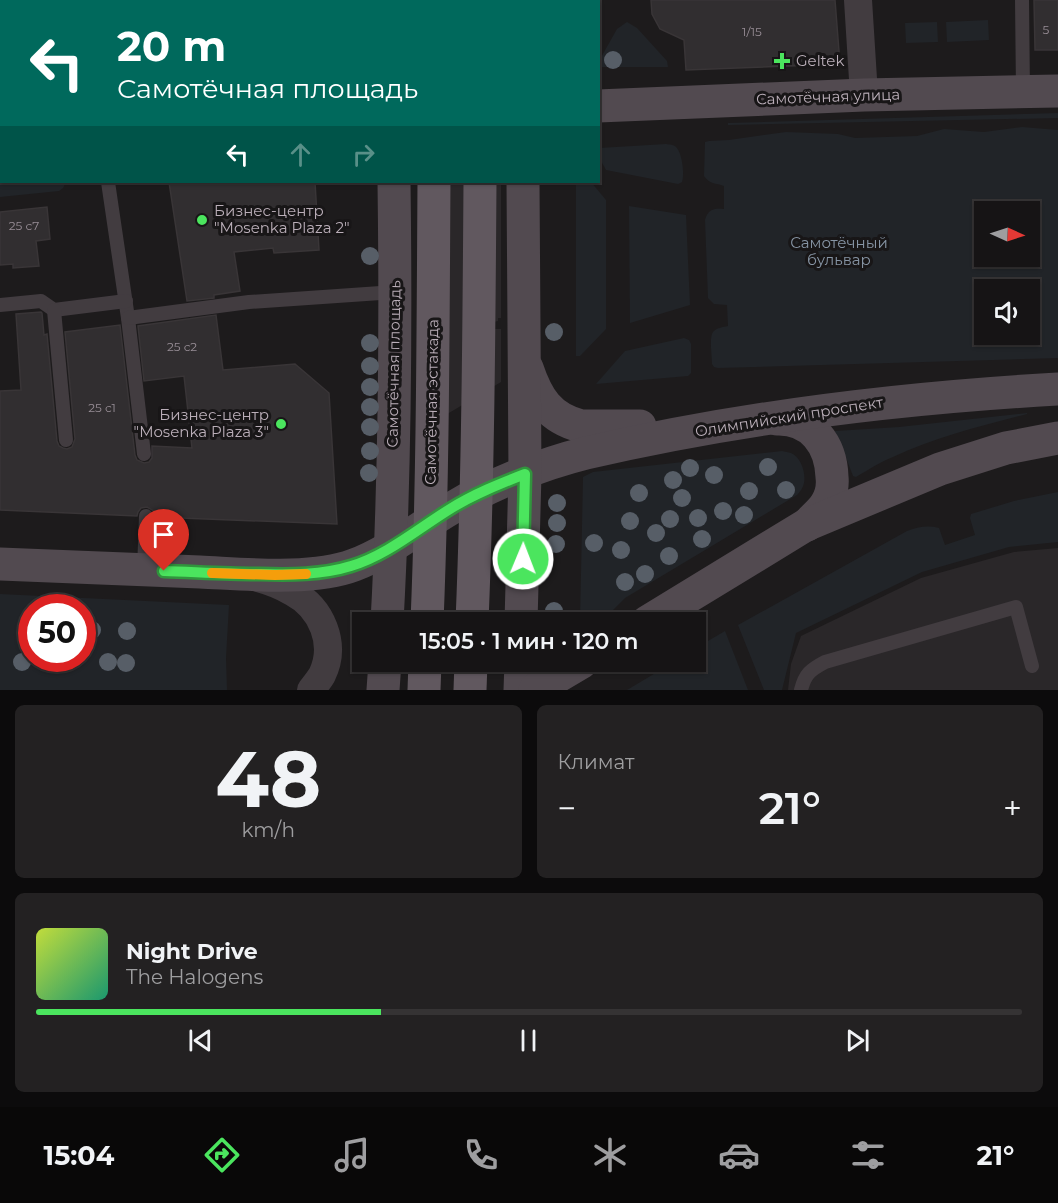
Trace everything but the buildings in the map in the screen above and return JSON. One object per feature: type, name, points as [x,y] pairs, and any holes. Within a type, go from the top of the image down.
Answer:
[{"type":"main road","name":"Самотёчная улица","points":[[600,106],[864,95],[1058,91]]},
{"type":"main road","name":"Самотёчная площадь","points":[[388,612],[391,546],[395,292],[394,183]]},
{"type":"main road","name":"Самотёчная эстакада","points":[[427,612],[433,366],[434,183]]},
{"type":"main road","points":[[472,612],[479,355],[480,183]]},
{"type":"main road","points":[[522,612],[525,474],[523,183]]},
{"type":"main road","points":[[525,360],[532,384],[544,404],[558,417],[581,426],[786,419],[802,425],[815,433],[823,442],[829,454],[833,484],[827,503],[806,525]]},
{"type":"main road","name":"Олимпийский проспект","points":[[525,474],[586,453],[747,421],[857,405],[1058,388]]},
{"type":"main road","points":[[663,612],[806,525],[940,469],[1006,448],[1058,438]]},
{"type":"main road","points":[[0,564],[245,574],[302,574],[332,571],[353,566],[374,556],[453,507],[489,488],[525,474]]},
{"type":"main road","points":[[383,690],[384,672]]},
{"type":"main road","points":[[424,690],[425,672]]},
{"type":"main road","points":[[470,690],[471,672]]},
{"type":"main road","points":[[520,690],[521,672]]},
{"type":"main road","points":[[535,690],[565,672]]},
{"type":"street","points":[[858,0],[864,95]]},
{"type":"street","points":[[245,574],[292,592],[307,602],[318,614],[327,639],[328,650],[321,677],[311,690]]},
{"type":"lane","points":[[1022,0],[1023,92]]},
{"type":"lane","points":[[108,183],[126,301],[144,454]]},
{"type":"lane","points":[[128,318],[249,302],[395,292]]},
{"type":"lane","points":[[0,305],[41,301],[54,310],[126,301]]},
{"type":"lane","points":[[54,310],[66,440]]},
{"type":"lane","points":[[144,570],[146,516]]},
{"type":"lane","points":[[801,690],[804,679],[812,669],[825,662],[1016,607],[1032,666]]},
{"type":"shaded area","points":[[424,183],[501,183],[501,318],[494,322],[494,329],[501,329],[501,382],[422,429]]},
{"type":"shaded area","points":[[1058,548],[1058,690],[788,690],[791,664],[801,636],[921,578],[1014,552]]},
{"type":"green space","points":[[988,20],[989,40],[947,42],[946,22]]},
{"type":"green space","points":[[627,22],[637,28],[667,61],[668,67],[600,67],[600,59],[617,29]]},
{"type":"green space","points":[[937,22],[938,42],[906,43],[905,23]]},
{"type":"green space","points":[[1058,113],[1058,118],[728,125],[728,123]]},
{"type":"green space","name":"Самотёчный бульвар","points":[[1022,127],[1058,130],[1058,358],[714,367],[712,364],[712,334],[728,326],[727,305],[714,304],[708,298],[705,220],[712,210],[724,209],[724,186],[710,182],[704,176],[705,142],[786,132],[838,134],[855,138],[917,136],[944,129],[984,132]]},
{"type":"green space","points":[[673,145],[680,154],[682,182],[678,184],[606,170],[600,159],[600,148]]},
{"type":"green space","points":[[0,183],[66,183],[59,191],[0,197]]},
{"type":"green space","points":[[576,183],[592,183],[606,200],[606,329],[580,356],[576,356]]},
{"type":"green space","points":[[629,206],[686,215],[690,305],[630,323]]},
{"type":"green space","points":[[684,338],[691,344],[691,373],[688,376],[596,384],[625,351]]},
{"type":"green space","points":[[1027,413],[959,432],[909,450],[883,461],[856,477],[853,476],[834,435],[835,431],[899,427]]},
{"type":"green space","points":[[782,451],[798,458],[802,466],[804,483],[797,495],[625,598],[611,612],[580,612],[583,477],[593,472]]},
{"type":"green space","points":[[1058,492],[1058,542],[1009,547],[922,572],[796,633],[782,690],[764,690],[738,625],[907,531],[923,527],[939,528],[945,545],[975,535],[971,514],[1014,501]]},
{"type":"green space","points":[[0,594],[18,595],[18,672],[96,672],[96,599],[229,605],[227,690],[0,690]]},
{"type":"green space","points":[[725,631],[748,690],[627,690],[657,672],[706,672],[706,642]]},
{"type":"slow traffic","points":[[212,573],[306,574]]},
{"type":"place","name":"Geltek","points":[[782,61]]},
{"type":"place","name":"Бизнес-центр \"Mosenka Plaza 2\"","points":[[202,220]]},
{"type":"place","name":"Бизнес-центр \"Mosenka Plaza 3\"","points":[[281,424]]},
{"type":"route","points":[[164,571],[275,575],[332,571],[353,566],[391,546],[453,507],[489,488],[525,474],[523,559]]}]
